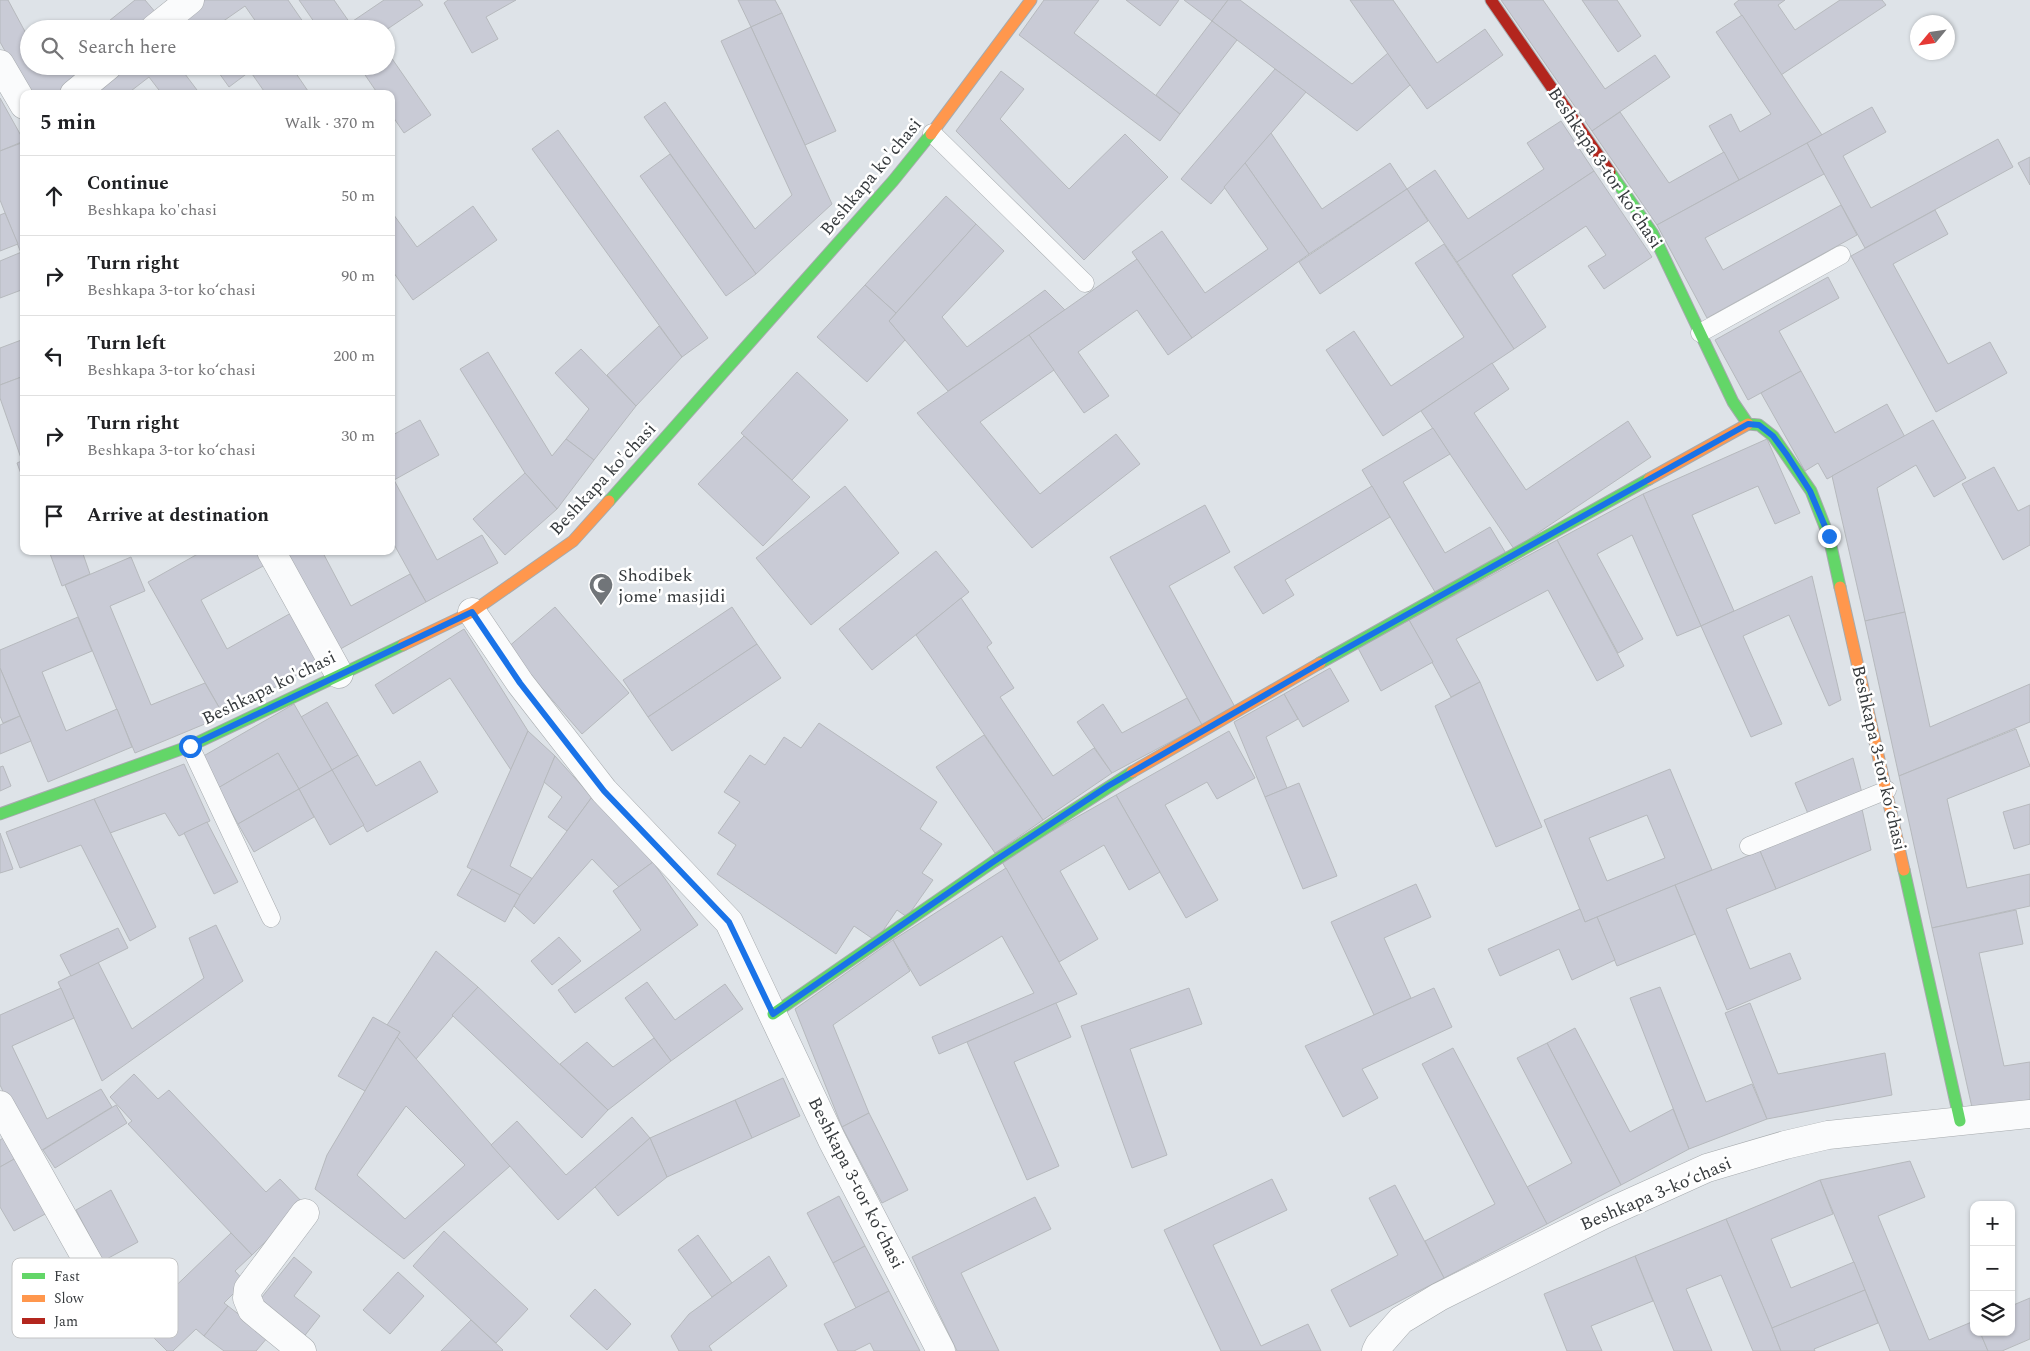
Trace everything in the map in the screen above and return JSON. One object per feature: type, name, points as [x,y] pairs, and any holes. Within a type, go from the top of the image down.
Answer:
[{"type":"street","points":[[165,20],[190,0]]},
{"type":"street","name":"Beshkapa ko'chasi","points":[[0,814],[190,746],[472,612],[573,541],[886,188],[932,133],[1031,0]]},
{"type":"street","name":"Beshkapa 3-tor koʻchasi","points":[[1492,0],[1653,234],[1733,402],[1748,424],[1759,425],[1773,436],[1787,455],[1810,491],[1829,536],[1960,1122]]},
{"type":"street","points":[[0,64],[20,98]]},
{"type":"street","points":[[79,90],[97,75]]},
{"type":"street","points":[[773,1014],[993,862],[1108,786],[1322,662],[1748,424]]},
{"type":"street","points":[[273,555],[339,674]]},
{"type":"street","name":"Beshkapa 3-tor koʻchasi","points":[[472,612],[520,683],[604,791],[729,922],[832,1140],[941,1351]]},
{"type":"street","points":[[0,1105],[86,1258]]},
{"type":"street","name":"Beshkapa 3-koʻchasi","points":[[1376,1351],[1401,1320],[1439,1297],[1603,1215],[1706,1168],[1785,1145],[1828,1135],[2030,1114]]},
{"type":"street","points":[[302,1351],[252,1310],[247,1298],[248,1289],[306,1213]]},
{"type":"lane","points":[[932,133],[1085,283]]},
{"type":"lane","points":[[1700,334],[1841,255]]},
{"type":"lane","points":[[190,746],[271,918]]},
{"type":"lane","points":[[1749,846],[1887,790]]},
{"type":"building","points":[[0,0],[8,0],[20,22],[20,75],[93,75],[75,90],[27,90],[0,42]]},
{"type":"building","points":[[135,0],[145,0],[162,20],[110,20]]},
{"type":"building","points":[[202,0],[288,0],[302,20],[255,20],[245,6],[225,20],[174,20]]},
{"type":"building","points":[[299,0],[334,0],[348,20],[313,20]]},
{"type":"building","points":[[384,0],[419,0],[423,5],[395,24],[395,20],[354,20]]},
{"type":"building","points":[[448,0],[516,0],[486,17],[498,39],[472,53],[444,3]]},
{"type":"building","points":[[738,0],[775,0],[782,13],[751,27]]},
{"type":"building","points":[[1044,0],[1099,0],[1074,33],[1180,114],[1160,141],[1019,35]]},
{"type":"building","points":[[1126,0],[1179,0],[1160,26]]},
{"type":"building","points":[[1184,0],[1228,0],[1212,21]]},
{"type":"building","points":[[1228,0],[1240,0],[1352,84],[1388,53],[1410,85],[1357,131],[1212,21]]},
{"type":"building","points":[[1350,0],[1393,0],[1437,63],[1485,29],[1503,55],[1427,109]]},
{"type":"building","points":[[1501,0],[1543,0],[1605,89],[1655,55],[1670,77],[1592,131]]},
{"type":"building","points":[[1582,0],[1617,0],[1641,36],[1618,52]]},
{"type":"building","points":[[1739,0],[1785,0],[1778,5],[1795,30],[1840,0],[1882,0],[1886,5],[1781,75],[1734,4]]},
{"type":"building","points":[[782,13],[836,131],[805,145],[751,27]]},
{"type":"building","points":[[1742,15],[1822,135],[1739,180],[1709,126],[1731,114],[1740,132],[1771,114],[1716,32]]},
{"type":"building","points":[[1212,21],[1237,40],[1180,114],[1156,95]]},
{"type":"building","points":[[751,27],[832,204],[756,274],[644,117],[665,102],[755,229],[792,195],[721,41]]},
{"type":"building","points":[[395,63],[431,115],[404,133],[395,120],[395,90],[375,90],[365,75],[395,75]]},
{"type":"building","points":[[1275,69],[1306,92],[1211,204],[1181,179]]},
{"type":"building","points":[[1001,71],[1024,89],[1000,119],[1069,189],[1125,134],[1168,177],[1084,260],[956,131]]},
{"type":"building","points":[[102,75],[186,75],[197,90],[159,90],[149,77],[132,90],[83,90]]},
{"type":"building","points":[[220,75],[245,75],[229,87]]},
{"type":"building","points":[[253,75],[297,75],[307,90],[263,90]]},
{"type":"building","points":[[0,98],[20,134],[20,143],[0,151]]},
{"type":"building","points":[[1872,107],[1886,132],[1843,156],[1871,208],[1998,139],[2013,167],[1865,248],[1807,143]]},
{"type":"building","points":[[1620,112],[1669,183],[1724,152],[1739,180],[1657,225],[1592,131]]},
{"type":"building","points":[[1561,121],[1594,171],[1457,262],[1407,189],[1435,170],[1468,219],[1544,169],[1527,143]]},
{"type":"building","points":[[558,130],[708,338],[682,357],[532,149]]},
{"type":"building","points":[[1271,133],[1322,209],[1390,163],[1407,189],[1309,254],[1245,163]]},
{"type":"building","points":[[1807,143],[1824,174],[1705,238],[1723,270],[1841,205],[1857,235],[1707,318],[1657,225]]},
{"type":"building","points":[[20,144],[20,250],[0,200],[0,151]]},
{"type":"building","points":[[670,154],[756,274],[726,296],[640,176]]},
{"type":"building","points":[[2030,157],[2030,185],[2018,163]]},
{"type":"building","points":[[1245,163],[1309,254],[1192,338],[1132,252],[1162,231],[1205,293],[1268,249],[1224,187]]},
{"type":"building","points":[[1594,171],[1652,257],[1604,289],[1588,266],[1606,255],[1586,226],[1512,275],[1546,327],[1514,349],[1457,262]]},
{"type":"building","points":[[1407,189],[1428,221],[1320,294],[1299,262]]},
{"type":"building","points":[[946,196],[976,224],[896,313],[865,285]]},
{"type":"building","points":[[473,206],[497,240],[413,300],[395,275],[395,217],[417,247]]},
{"type":"building","points":[[1935,210],[1948,234],[1893,264],[1948,364],[1990,342],[2007,373],[1936,412],[1851,256]]},
{"type":"building","points":[[5,213],[18,244],[0,251],[0,215]]},
{"type":"building","points":[[976,224],[1004,251],[942,317],[967,347],[1045,290],[1065,310],[948,391],[889,321]]},
{"type":"building","points":[[1444,244],[1514,349],[1383,436],[1326,350],[1354,331],[1391,386],[1464,337],[1415,263]]},
{"type":"building","points":[[20,253],[20,290],[0,298],[0,261]]},
{"type":"building","points":[[1137,259],[1192,338],[1168,355],[1137,310],[1078,352],[1109,396],[1084,413],[1029,335]]},
{"type":"building","points":[[1828,277],[1839,298],[1779,331],[1801,371],[1748,400],[1715,340]]},
{"type":"building","points":[[865,285],[896,313],[889,321],[905,340],[867,382],[817,337]]},
{"type":"building","points":[[659,326],[682,357],[636,406],[607,375]]},
{"type":"building","points":[[1029,335],[1054,370],[980,422],[1040,494],[1116,434],[1140,464],[1032,548],[917,413]]},
{"type":"building","points":[[20,340],[20,378],[0,385],[0,348]]},
{"type":"building","points":[[581,349],[636,406],[594,460],[566,439],[589,409],[555,373]]},
{"type":"building","points":[[488,352],[552,456],[566,439],[594,460],[557,509],[525,473],[460,369]]},
{"type":"building","points":[[1492,363],[1509,389],[1474,413],[1526,490],[1628,421],[1651,457],[1514,549],[1421,411]]},
{"type":"building","points":[[1801,371],[1835,433],[1887,404],[1905,437],[1827,479],[1818,463],[1805,471],[1761,393]]},
{"type":"building","points":[[797,372],[848,420],[792,480],[741,433]]},
{"type":"building","points":[[20,378],[20,455],[0,398],[0,385]]},
{"type":"building","points":[[420,420],[439,455],[395,479],[395,434]]},
{"type":"building","points":[[1933,420],[1966,478],[1934,497],[1916,465],[1877,488],[1905,612],[1865,621],[1832,476]]},
{"type":"building","points":[[1433,428],[1450,454],[1403,482],[1445,553],[1490,527],[1507,555],[1438,597],[1362,470]]},
{"type":"building","points":[[744,436],[810,497],[763,546],[698,484]]},
{"type":"building","points":[[1767,439],[1800,513],[1775,524],[1758,486],[1692,515],[1734,611],[1701,626],[1643,494]]},
{"type":"building","points":[[1994,467],[2018,511],[2030,505],[2030,545],[2003,560],[1962,484]]},
{"type":"building","points":[[525,473],[557,509],[505,555],[473,519]]},
{"type":"building","points":[[395,482],[437,560],[482,535],[498,563],[426,602],[395,546]]},
{"type":"building","points":[[845,486],[899,553],[811,625],[756,558]]},
{"type":"building","points":[[1372,486],[1390,517],[1285,580],[1294,595],[1263,614],[1234,567]]},
{"type":"building","points":[[1643,494],[1701,626],[1677,636],[1632,535],[1597,554],[1643,639],[1618,653],[1557,540]]},
{"type":"building","points":[[1205,505],[1230,552],[1169,586],[1235,707],[1202,725],[1110,557]]},
{"type":"building","points":[[1557,540],[1624,666],[1597,681],[1548,590],[1456,639],[1480,682],[1451,697],[1409,620]]},
{"type":"building","points":[[936,551],[969,592],[872,670],[839,629]]},
{"type":"building","points":[[50,555],[83,555],[90,574],[62,586]]},
{"type":"building","points":[[196,555],[259,555],[265,565],[201,600],[227,649],[291,613],[320,662],[224,716],[148,582]]},
{"type":"building","points":[[279,555],[324,555],[351,606],[410,574],[426,602],[333,653]]},
{"type":"building","points":[[131,557],[145,591],[110,606],[151,705],[205,683],[224,716],[135,753],[65,585]]},
{"type":"building","points":[[1812,576],[1841,700],[1829,706],[1789,615],[1743,636],[1782,724],[1751,737],[1701,626]]},
{"type":"building","points":[[961,598],[992,643],[987,647],[1014,688],[1000,697],[1053,776],[1094,748],[1112,773],[1043,820],[916,635]]},
{"type":"building","points":[[555,607],[629,693],[582,734],[507,648]]},
{"type":"building","points":[[732,607],[757,644],[648,717],[623,680]]},
{"type":"building","points":[[1905,612],[1930,727],[2030,684],[2030,722],[1899,776],[1865,621]]},
{"type":"building","points":[[78,617],[92,651],[42,672],[66,731],[117,709],[132,747],[48,782],[0,668],[0,650]]},
{"type":"building","points":[[1409,620],[1433,662],[1381,691],[1358,648]]},
{"type":"building","points":[[464,629],[528,731],[511,770],[450,678],[393,714],[375,685]]},
{"type":"building","points":[[757,644],[781,678],[672,751],[648,717]]},
{"type":"building","points":[[0,668],[20,716],[3,723],[0,716]]},
{"type":"building","points":[[1330,668],[1349,701],[1303,727],[1284,694]]},
{"type":"building","points":[[1480,682],[1542,827],[1496,847],[1435,706]]},
{"type":"building","points":[[1284,694],[1298,719],[1266,737],[1287,788],[1265,797],[1234,722]]},
{"type":"building","points":[[1187,698],[1202,725],[1112,773],[1077,722],[1103,704],[1122,733]]},
{"type":"building","points":[[327,702],[358,755],[332,770],[301,717]]},
{"type":"building","points":[[294,704],[332,770],[299,789],[278,753],[218,788],[200,758]]},
{"type":"building","points":[[20,716],[31,741],[0,754],[0,725]]},
{"type":"building","points":[[819,723],[937,802],[920,829],[942,844],[922,873],[933,880],[907,917],[897,910],[876,941],[854,926],[836,954],[717,874],[736,845],[718,833],[740,802],[724,792],[750,755],[765,765],[784,737],[801,748]]},
{"type":"building","points":[[2016,729],[2030,766],[1947,799],[1967,888],[2030,874],[2030,906],[1932,928],[1899,776]]},
{"type":"building","points":[[528,731],[555,756],[510,866],[533,879],[520,895],[467,867]]},
{"type":"building","points":[[1229,731],[1255,778],[1217,799],[1207,782],[1165,805],[1218,900],[1186,918],[1116,795]]},
{"type":"building","points":[[984,735],[1043,820],[995,853],[936,767]]},
{"type":"building","points":[[278,753],[299,789],[238,824],[218,788]]},
{"type":"building","points":[[358,755],[376,786],[420,761],[438,792],[367,832],[332,770]]},
{"type":"building","points":[[555,756],[592,797],[567,831],[548,817],[562,797],[544,782]]},
{"type":"building","points":[[1853,758],[1862,793],[1809,816],[1795,783]]},
{"type":"building","points":[[184,764],[210,821],[179,836],[165,813],[110,833],[94,799]]},
{"type":"building","points":[[3,766],[11,786],[0,791],[0,767]]},
{"type":"building","points":[[1670,769],[1712,870],[1585,922],[1544,820]],"holes":[[[1647,815],[1665,858],[1607,881],[1589,838]]]},
{"type":"building","points":[[332,770],[364,825],[330,845],[299,789]]},
{"type":"building","points":[[1299,783],[1337,876],[1303,889],[1265,797]]},
{"type":"building","points":[[299,789],[314,817],[254,852],[238,824]]},
{"type":"building","points":[[1116,795],[1160,872],[1129,890],[1104,845],[1060,871],[1098,939],[1059,962],[1001,860]]},
{"type":"building","points":[[592,797],[653,862],[619,887],[592,859],[534,924],[514,906],[520,895]]},
{"type":"building","points":[[94,799],[156,927],[130,941],[81,845],[20,868],[6,832]]},
{"type":"building","points":[[2030,804],[2030,844],[2014,849],[2003,812]]},
{"type":"building","points":[[1862,809],[1871,850],[1776,889],[1760,851]]},
{"type":"building","points":[[207,822],[238,882],[214,894],[184,833]]},
{"type":"building","points":[[0,833],[13,869],[0,873]]},
{"type":"building","points":[[1760,851],[1776,889],[1726,909],[1750,969],[1790,953],[1801,979],[1727,1010],[1675,885]]},
{"type":"building","points":[[653,862],[698,925],[575,1013],[558,990],[641,930],[613,891]]},
{"type":"building","points":[[1006,868],[1077,994],[939,1054],[932,1037],[1034,993],[1002,936],[920,986],[893,940]]},
{"type":"building","points":[[472,869],[520,895],[505,922],[457,895]]},
{"type":"building","points":[[1416,884],[1431,917],[1384,938],[1411,998],[1374,1015],[1331,922]]},
{"type":"building","points":[[1675,885],[1695,934],[1617,966],[1597,917]]},
{"type":"building","points":[[1580,909],[1585,922],[1597,917],[1615,960],[1572,980],[1559,949],[1500,976],[1488,949]]},
{"type":"building","points":[[2016,910],[2023,944],[1979,953],[2004,1066],[2030,1062],[2030,1102],[1973,1112],[1932,928]]},
{"type":"building","points":[[216,925],[243,981],[102,1081],[58,982],[98,962],[132,1029],[204,978],[189,938]]},
{"type":"building","points":[[118,928],[128,948],[71,976],[60,955]]},
{"type":"building","points":[[559,937],[581,961],[552,985],[531,961]]},
{"type":"building","points":[[893,940],[910,971],[833,1025],[869,1113],[842,1127],[795,1009]]},
{"type":"building","points":[[436,951],[478,987],[416,1059],[397,1037],[400,1032],[387,1025]]},
{"type":"building","points":[[647,982],[675,1020],[725,984],[743,1009],[671,1061],[625,998]]},
{"type":"building","points":[[478,987],[608,1110],[582,1138],[452,1015]]},
{"type":"building","points":[[1660,987],[1706,1102],[1752,1084],[1767,1119],[1689,1149],[1630,998]]},
{"type":"building","points":[[61,988],[74,1018],[12,1046],[47,1119],[101,1089],[112,1107],[34,1155],[0,1085],[0,1015]]},
{"type":"building","points":[[1189,988],[1202,1024],[1130,1049],[1167,1155],[1132,1168],[1081,1026]]},
{"type":"building","points":[[1434,988],[1452,1027],[1362,1069],[1378,1098],[1343,1117],[1305,1046]]},
{"type":"building","points":[[1056,1003],[1071,1037],[1014,1062],[1059,1166],[1027,1180],[967,1042]]},
{"type":"building","points":[[1750,1003],[1778,1074],[1885,1053],[1892,1095],[1767,1119],[1725,1013]]},
{"type":"building","points":[[373,1017],[400,1032],[365,1091],[338,1076]]},
{"type":"building","points":[[1575,1028],[1630,1132],[1673,1109],[1689,1149],[1621,1185],[1547,1043]]},
{"type":"building","points":[[397,1037],[510,1166],[404,1259],[315,1189],[327,1155]],"holes":[[[406,1106],[465,1165],[405,1219],[357,1175]]]},
{"type":"building","points":[[654,1038],[671,1061],[608,1110],[560,1064],[587,1042],[613,1067]]},
{"type":"building","points":[[1547,1043],[1621,1185],[1547,1224],[1527,1187],[1572,1163],[1517,1058]]},
{"type":"building","points":[[1453,1048],[1547,1224],[1444,1278],[1425,1241],[1495,1204],[1422,1064]]},
{"type":"building","points":[[134,1074],[158,1099],[169,1090],[266,1192],[280,1179],[304,1204],[252,1255],[128,1124],[132,1121],[110,1097]]},
{"type":"building","points":[[783,1078],[800,1116],[752,1138],[735,1100]]},
{"type":"building","points":[[735,1100],[752,1138],[667,1177],[650,1138]]},
{"type":"building","points":[[116,1105],[127,1123],[55,1168],[43,1150]]},
{"type":"building","points":[[869,1113],[908,1190],[882,1203],[842,1127]]},
{"type":"building","points":[[632,1117],[650,1138],[558,1220],[491,1145],[517,1121],[566,1175]]},
{"type":"building","points":[[5,1137],[16,1158],[0,1167],[0,1140]]},
{"type":"building","points":[[650,1138],[667,1177],[618,1216],[595,1187]]},
{"type":"building","points":[[16,1158],[47,1213],[14,1231],[0,1207],[0,1167]]},
{"type":"building","points":[[1910,1161],[1925,1197],[1878,1216],[1929,1340],[1970,1323],[1970,1336],[1982,1336],[1988,1351],[1890,1351],[1820,1180]]},
{"type":"building","points":[[1272,1179],[1287,1210],[1213,1245],[1261,1346],[1308,1324],[1321,1351],[1221,1351],[1164,1230]]},
{"type":"building","points":[[1820,1180],[1833,1214],[1771,1239],[1791,1288],[1854,1262],[1865,1290],[1772,1328],[1726,1219]]},
{"type":"building","points":[[1395,1185],[1444,1278],[1350,1327],[1331,1290],[1398,1255],[1369,1198]]},
{"type":"building","points":[[111,1190],[138,1242],[109,1258],[101,1258],[76,1210]]},
{"type":"building","points":[[839,1196],[865,1246],[833,1263],[807,1213]]},
{"type":"building","points":[[1035,1197],[1051,1229],[961,1273],[999,1351],[957,1351],[912,1257]]},
{"type":"building","points":[[1726,1219],[1781,1351],[1753,1351],[1721,1275],[1686,1289],[1712,1351],[1674,1351],[1635,1256]]},
{"type":"building","points":[[444,1231],[528,1309],[496,1343],[413,1266]]},
{"type":"building","points":[[231,1233],[252,1255],[235,1271],[245,1282],[224,1303],[228,1306],[204,1336],[196,1329],[173,1351],[167,1351],[154,1338],[178,1338],[178,1284]]},
{"type":"building","points":[[698,1235],[732,1283],[712,1297],[678,1250]]},
{"type":"building","points":[[865,1246],[889,1291],[856,1308],[833,1263]]},
{"type":"building","points":[[769,1256],[787,1286],[709,1346],[712,1351],[679,1351],[671,1336],[689,1314]]},
{"type":"building","points":[[1635,1256],[1653,1301],[1591,1326],[1602,1351],[1567,1351],[1544,1294]]},
{"type":"building","points":[[294,1257],[312,1272],[294,1296],[320,1316],[299,1343],[254,1307]]},
{"type":"building","points":[[398,1272],[424,1296],[390,1334],[363,1310]]},
{"type":"building","points":[[595,1289],[631,1324],[607,1350],[570,1316]]},
{"type":"building","points":[[1865,1290],[1878,1323],[1814,1349],[1815,1351],[1781,1351],[1772,1328]]},
{"type":"building","points":[[889,1291],[920,1351],[874,1351],[870,1343],[854,1351],[838,1351],[824,1324]]},
{"type":"building","points":[[2030,1298],[2030,1339],[2002,1351],[1988,1351],[1982,1336],[2015,1336],[2015,1304]]},
{"type":"building","points":[[228,1306],[268,1337],[256,1351],[224,1351],[204,1336]]},
{"type":"building","points":[[471,1320],[503,1350],[441,1351]]},
{"type":"traffic: fast","points":[[609,501],[893,181],[931,134]]},
{"type":"traffic: fast","points":[[1610,172],[1653,234],[1733,402],[1748,424],[1759,425],[1773,436],[1811,491],[1829,537],[1840,587]]},
{"type":"traffic: fast","points":[[1320,663],[1649,479]]},
{"type":"traffic: fast","points":[[0,814],[190,746],[403,645]]},
{"type":"traffic: fast","points":[[773,1014],[993,862],[1132,772]]},
{"type":"traffic: fast","points":[[1904,870],[1960,1121]]},
{"type":"traffic: slow","points":[[931,134],[1031,0]]},
{"type":"traffic: slow","points":[[1649,479],[1748,424]]},
{"type":"traffic: slow","points":[[403,645],[472,612],[573,541],[609,501]]},
{"type":"traffic: slow","points":[[1840,587],[1904,870]]},
{"type":"traffic: slow","points":[[1132,772],[1320,663]]},
{"type":"traffic: jam","points":[[1491,0],[1610,172]]},
{"type":"place","name":"Shodibek jome' masjidi","points":[[601,606]]},
{"type":"route","points":[[190,746],[472,612],[520,683],[604,791],[729,922],[773,1014],[993,862],[1108,786],[1322,662],[1748,424],[1759,425],[1773,436],[1787,455],[1810,491],[1829,536]]}]
